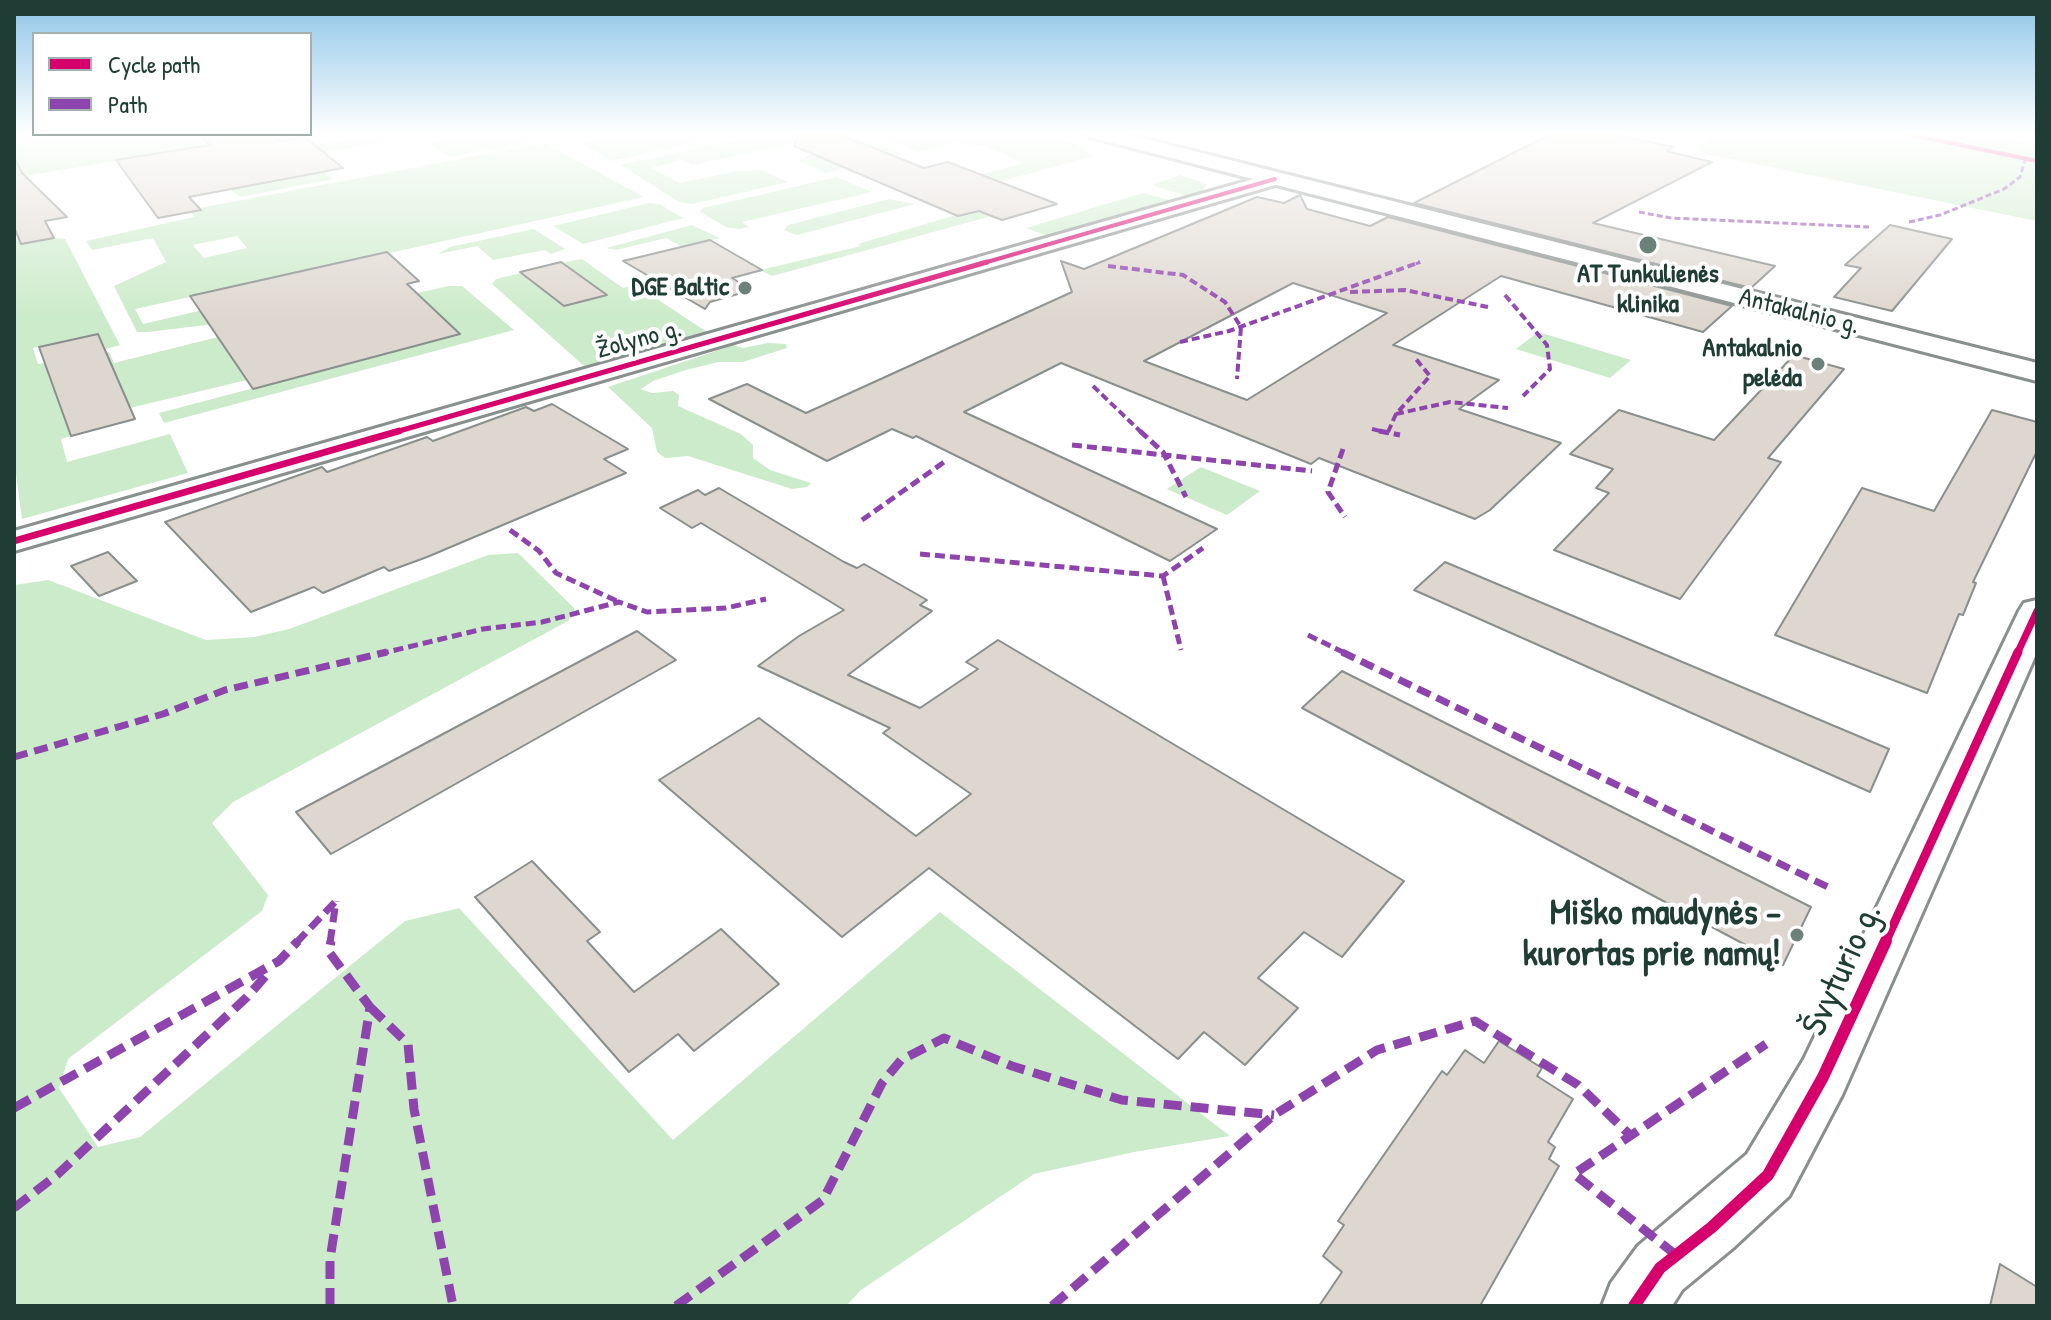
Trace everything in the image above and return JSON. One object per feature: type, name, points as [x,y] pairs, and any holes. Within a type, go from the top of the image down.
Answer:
[{"type":"main road","name":"Antakalnio g.","points":[[1337,195],[2037,372]]},
{"type":"street","name":"Žolyno g.","points":[[14,541],[1221,195]]},
{"type":"street","name":"Švyturio g.","points":[[1634,1306],[1660,1268],[1712,1227],[1768,1175],[1823,1077],[2037,611]]},
{"type":"green space","points":[[271,195],[644,197],[135,309],[143,324],[258,297],[401,278],[206,325],[137,332],[114,286],[166,262],[153,238],[92,250],[86,241],[194,217],[192,211]],"holes":[[[237,236],[247,248],[204,258],[193,245]]]},
{"type":"green space","points":[[667,195],[733,195],[692,204],[679,202]]},
{"type":"green space","points":[[761,195],[861,195],[742,222],[749,227],[739,229],[726,227],[700,212],[703,208]]},
{"type":"green space","points":[[1138,195],[1173,201],[1048,236],[1026,228]]},
{"type":"green space","points":[[1907,195],[2037,195],[2037,221]]},
{"type":"green space","points":[[889,199],[915,204],[797,235],[784,230],[788,225]]},
{"type":"green space","points":[[649,203],[659,204],[683,218],[583,244],[553,226]]},
{"type":"green space","points":[[976,209],[992,216],[772,276],[760,270],[861,246],[858,244]]},
{"type":"green space","points":[[692,225],[720,238],[682,247],[666,238],[616,250],[606,248]]},
{"type":"green space","points":[[534,229],[565,249],[551,254],[545,250],[493,260],[477,246],[438,254],[450,247]]},
{"type":"green space","points":[[19,239],[21,244],[65,239],[120,345],[106,349],[99,334],[33,348],[38,364],[109,352],[114,363],[218,337],[247,380],[130,408],[127,400],[64,417],[71,436],[61,439],[67,462],[170,434],[188,473],[22,519],[14,459],[14,240]]},
{"type":"green space","points":[[582,259],[623,288],[636,285],[707,332],[584,366],[492,284],[496,279],[521,273],[564,306],[606,295],[562,263]]},
{"type":"green space","points":[[462,286],[514,330],[164,423],[159,413],[459,334],[417,293]]},
{"type":"green space","points":[[1538,332],[1631,360],[1610,378],[1516,349]]},
{"type":"green space","points":[[768,343],[786,344],[787,348],[743,362],[719,362],[686,370],[653,381],[641,389],[652,393],[673,391],[679,395],[678,406],[741,434],[753,445],[753,458],[770,470],[811,483],[807,487],[792,489],[688,456],[665,458],[657,452],[652,428],[608,387],[734,345],[743,348]]},
{"type":"green space","points":[[1201,467],[1260,491],[1227,515],[1167,489]]},
{"type":"green space","points":[[518,553],[575,609],[568,621],[233,802],[212,823],[268,895],[262,911],[68,1059],[59,1088],[98,1147],[140,1137],[405,921],[459,908],[673,1140],[940,912],[1230,1136],[1134,1152],[1034,1174],[861,1290],[846,1306],[14,1306],[14,585],[48,580],[206,640],[255,637],[289,629],[488,555]]},
{"type":"building","points":[[14,195],[44,195],[67,217],[45,221],[54,238],[21,244],[14,227]]},
{"type":"building","points":[[141,195],[202,195],[189,197],[201,210],[158,218]]},
{"type":"building","points":[[908,195],[1033,195],[1057,204],[1002,220],[979,211],[958,216]]},
{"type":"building","points":[[1300,195],[1307,209],[1370,226],[1388,217],[1732,306],[1703,332],[1501,276],[1393,345],[1499,380],[1459,409],[1561,443],[1490,510],[1475,519],[1319,458],[1311,464],[1061,363],[964,412],[1217,529],[1170,561],[916,436],[913,438],[892,429],[827,461],[709,399],[747,384],[806,413],[1072,292],[1061,261],[1084,269],[1257,197],[1284,203]],"holes":[[[1293,283],[1387,313],[1247,400],[1144,361]]]},
{"type":"building","points":[[1431,195],[1648,195],[1593,223],[1775,266],[1751,288],[1414,203]]},
{"type":"building","points":[[1890,225],[1952,239],[1892,311],[1834,297],[1861,268],[1845,265]]},
{"type":"building","points":[[710,240],[762,270],[732,278],[752,290],[710,302],[705,309],[623,261]]},
{"type":"building","points":[[387,252],[419,281],[407,284],[460,334],[253,389],[190,296]]},
{"type":"building","points":[[561,262],[607,295],[564,306],[520,272]]},
{"type":"building","points":[[98,334],[135,419],[71,436],[39,347]]},
{"type":"building","points":[[1794,355],[1844,369],[1768,458],[1781,462],[1680,599],[1554,550],[1609,493],[1596,488],[1613,469],[1570,454],[1619,410],[1714,440]]},
{"type":"building","points":[[552,404],[628,449],[604,459],[626,473],[427,557],[389,571],[384,567],[323,593],[314,587],[251,612],[165,522],[322,467],[327,472],[427,437],[433,441],[526,407],[534,411]]},
{"type":"building","points":[[1992,410],[2037,422],[2037,451],[1973,582],[1976,583],[1963,615],[1959,614],[1927,693],[1775,635],[1862,488],[1934,511]]},
{"type":"building","points":[[719,488],[844,562],[857,568],[864,564],[927,600],[920,605],[932,611],[848,675],[920,708],[978,669],[966,662],[998,640],[1404,881],[1342,957],[1304,932],[1258,978],[1298,1008],[1245,1065],[1204,1032],[1178,1059],[929,868],[842,937],[659,780],[759,718],[916,836],[971,794],[883,733],[890,728],[758,666],[799,636],[844,610],[701,523],[692,528],[660,508],[698,490],[705,495]]},
{"type":"building","points":[[108,552],[137,581],[99,596],[71,566]]},
{"type":"building","points":[[1445,562],[1889,749],[1870,792],[1414,590]]},
{"type":"building","points":[[637,631],[676,660],[331,854],[296,812]]},
{"type":"building","points":[[1342,671],[1811,907],[1783,965],[1302,708]]},
{"type":"building","points":[[532,861],[600,932],[587,941],[634,992],[721,929],[779,984],[694,1051],[678,1034],[629,1072],[475,897]]},
{"type":"building","points":[[1499,1041],[1542,1068],[1537,1076],[1573,1099],[1548,1142],[1555,1147],[1549,1159],[1559,1166],[1480,1306],[1319,1306],[1342,1272],[1323,1256],[1344,1225],[1338,1221],[1442,1071],[1447,1075],[1465,1050],[1484,1063]]},
{"type":"building","points":[[2000,1264],[2037,1287],[2037,1306],[1990,1306]]},
{"type":"marked path","points":[[1909,222],[1940,215],[1990,195]]},
{"type":"marked path","points":[[1639,212],[1671,218],[1869,227]]},
{"type":"marked path","points":[[1180,342],[1229,331],[1420,262]]},
{"type":"marked path","points":[[1108,266],[1183,275],[1225,302],[1241,327],[1237,379]]},
{"type":"marked path","points":[[1350,292],[1405,290],[1488,307]]},
{"type":"marked path","points":[[1505,295],[1547,345],[1550,369],[1523,396]]},
{"type":"marked path","points":[[1388,432],[1396,414],[1430,376],[1415,358]]},
{"type":"marked path","points":[[1093,386],[1163,452],[1186,497]]},
{"type":"marked path","points":[[1396,414],[1450,402],[1508,408]]},
{"type":"marked path","points":[[1372,429],[1400,435]]},
{"type":"marked path","points":[[1072,445],[1312,471]]},
{"type":"marked path","points":[[1343,449],[1328,492],[1345,517]]},
{"type":"marked path","points":[[862,520],[947,460]]},
{"type":"marked path","points":[[510,530],[539,551],[556,573],[619,602]]},
{"type":"marked path","points":[[920,554],[1163,576],[1203,548]]},
{"type":"marked path","points":[[1163,576],[1181,650]]},
{"type":"marked path","points":[[14,757],[163,714],[225,690],[483,629],[542,622],[619,602],[647,612],[726,608],[766,599]]},
{"type":"marked path","points":[[1308,635],[1828,887]]},
{"type":"marked path","points":[[14,1108],[279,961],[336,901]]},
{"type":"marked path","points":[[330,1306],[330,1259],[370,1007],[329,952],[336,901]]},
{"type":"marked path","points":[[14,1208],[58,1174],[247,997],[269,972]]},
{"type":"marked path","points":[[370,1007],[408,1044],[414,1109],[453,1306]]},
{"type":"marked path","points":[[1052,1306],[1274,1115],[1377,1050],[1475,1021],[1578,1085],[1631,1136]]},
{"type":"marked path","points":[[676,1306],[823,1200],[882,1083],[901,1060],[944,1038],[1012,1066],[1122,1100],[1274,1115]]},
{"type":"marked path","points":[[1676,1255],[1574,1174],[1766,1044]]},
{"type":"cycle path","points":[[14,541],[1221,195]]},
{"type":"cycle path","points":[[1634,1306],[1660,1268],[1712,1227],[1768,1175],[1823,1077],[2037,611]]},
{"type":"place","name":"AT Tunkulienės klinika","points":[[1648,245]]},
{"type":"place","name":"DGE Baltic","points":[[745,288]]},
{"type":"place","name":"Antakalnio pelėda","points":[[1818,364]]},
{"type":"place","name":"Miško maudynės – kurortas prie namų!","points":[[1797,935]]}]
